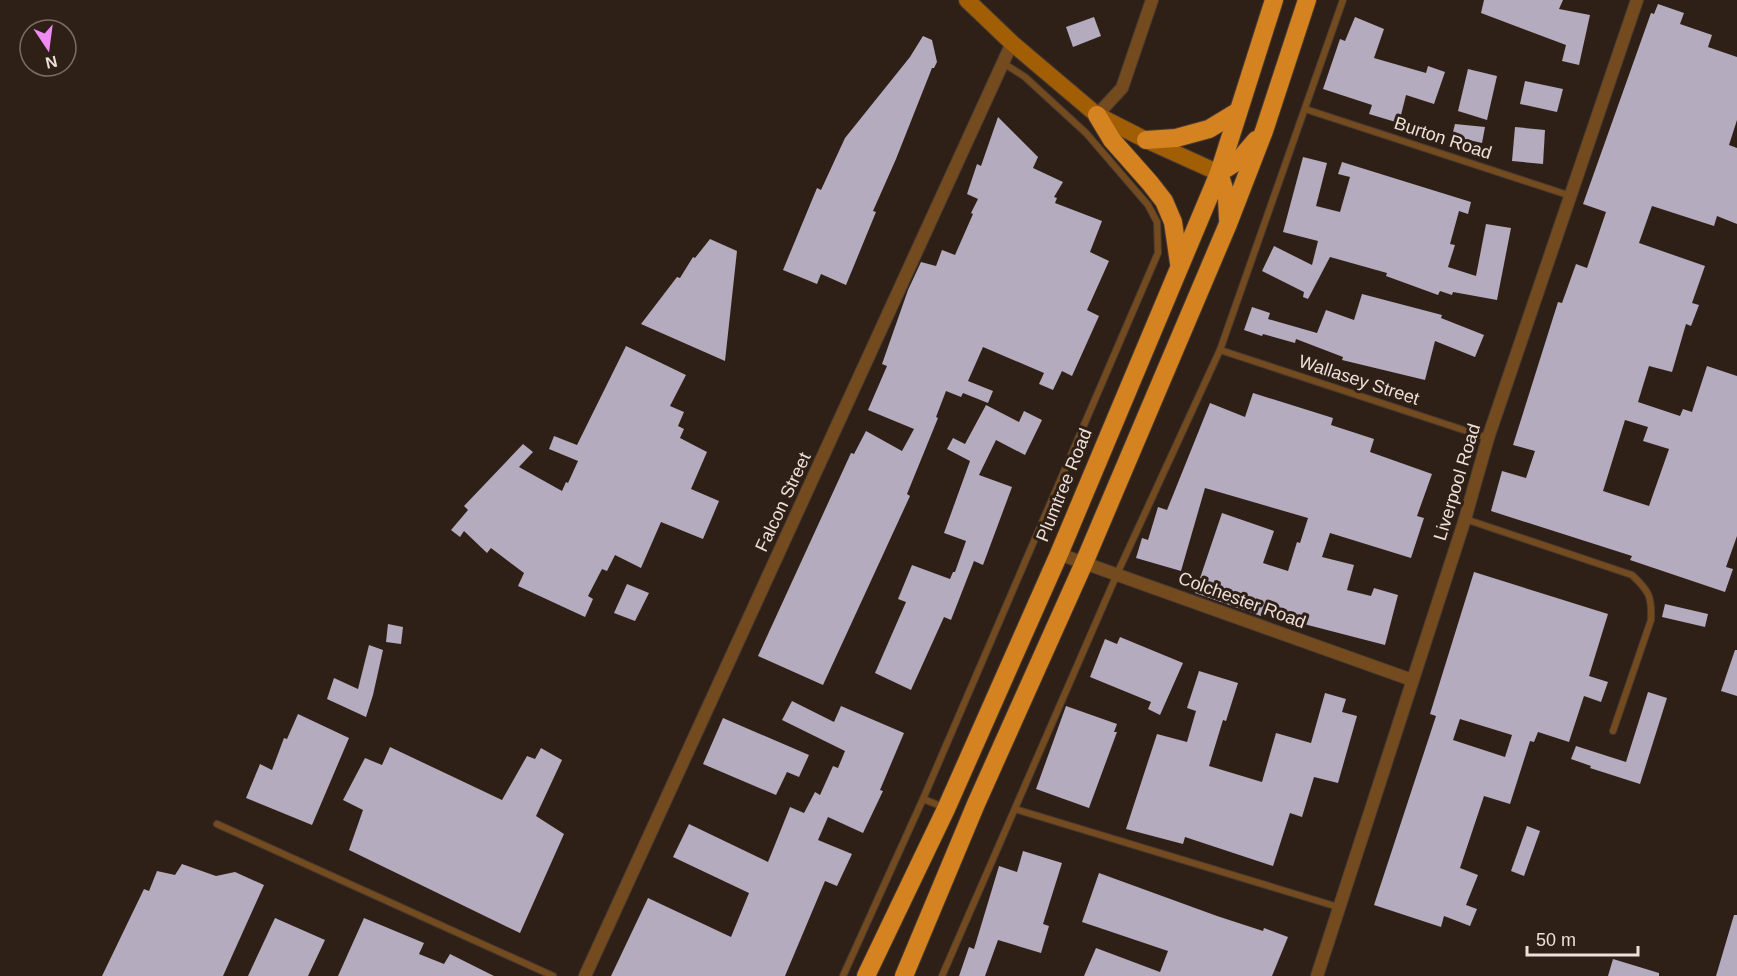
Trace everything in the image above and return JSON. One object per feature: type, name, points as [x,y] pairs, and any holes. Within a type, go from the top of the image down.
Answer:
[{"type":"highway","name":"Plumtree Road","points":[[867,976],[946,808],[1059,555],[1219,173],[1274,0]]},
{"type":"highway","points":[[907,973],[976,804],[1084,563],[1228,224],[1264,131],[1308,0]]},
{"type":"highway","points":[[1146,140],[1176,138],[1209,129],[1237,112]]},
{"type":"highway","points":[[1097,115],[1112,140],[1164,201],[1173,222],[1180,265]]},
{"type":"highway","points":[[1228,224],[1227,198],[1219,173],[1238,161],[1264,131]]},
{"type":"street","points":[[1097,115],[1122,88],[1152,0]]},
{"type":"street","name":"Liverpool Road","points":[[1317,976],[1465,519],[1488,438],[1637,0]]},
{"type":"street","points":[[970,1],[1012,43],[1097,115],[1219,173]]},
{"type":"street","name":"Falcon Street","points":[[585,976],[1012,43]]},
{"type":"street","name":"Colchester Road","points":[[1059,555],[1412,680]]},
{"type":"lane","points":[[942,976],[1117,574],[1220,350],[1343,0]]},
{"type":"lane","points":[[843,976],[923,799],[1158,253],[1157,222],[1148,205],[1086,133],[1025,77],[1003,63]]},
{"type":"lane","name":"Burton Road","points":[[1305,109],[1572,196]]},
{"type":"lane","name":"Wallasey Street","points":[[1220,350],[1488,438]]},
{"type":"lane","points":[[1465,519],[1632,575],[1648,590],[1652,604],[1651,620],[1613,731]]},
{"type":"lane","points":[[923,799],[946,808]]},
{"type":"lane","points":[[1015,809],[1338,907]]},
{"type":"lane","points":[[217,824],[553,976]]},
{"type":"building","points":[[1484,0],[1563,0],[1559,9],[1590,15],[1579,65],[1562,61],[1566,45],[1481,13]]},
{"type":"building","points":[[1658,4],[1684,13],[1680,24],[1712,35],[1708,47],[1737,57],[1737,120],[1729,145],[1737,148],[1737,224],[1717,216],[1714,226],[1652,206],[1639,243],[1705,266],[1692,303],[1699,305],[1691,326],[1686,324],[1672,372],[1649,366],[1638,402],[1680,416],[1683,409],[1692,412],[1707,366],[1737,376],[1737,536],[1726,567],[1733,569],[1725,592],[1630,560],[1632,556],[1491,511],[1502,471],[1526,478],[1535,451],[1513,445],[1558,302],[1562,303],[1576,264],[1587,268],[1606,212],[1583,204],[1651,13],[1654,14]],"holes":[[[1625,420],[1648,427],[1643,441],[1669,449],[1649,506],[1603,491]]]},
{"type":"building","points":[[1094,17],[1101,36],[1073,47],[1066,27]]},
{"type":"building","points":[[1355,17],[1384,29],[1374,58],[1426,73],[1428,66],[1445,72],[1434,104],[1406,95],[1399,123],[1369,114],[1372,105],[1323,89],[1340,39],[1345,41]]},
{"type":"building","points":[[923,36],[932,40],[937,62],[932,68],[873,211],[876,212],[846,285],[821,274],[817,284],[783,270],[817,188],[821,190],[845,138],[910,57]]},
{"type":"building","points":[[1468,69],[1497,76],[1487,120],[1458,111]]},
{"type":"building","points":[[1525,81],[1563,89],[1557,112],[1520,104]]},
{"type":"building","points":[[998,117],[1038,157],[1033,168],[1063,182],[1054,197],[1057,198],[1055,203],[1102,221],[1090,252],[1109,261],[1087,310],[1099,316],[1072,376],[1062,371],[1053,390],[1039,384],[1044,373],[983,347],[968,381],[993,391],[988,403],[963,393],[961,397],[946,391],[936,417],[938,418],[907,494],[910,496],[823,685],[758,656],[851,453],[854,454],[866,431],[902,451],[914,429],[868,410],[887,366],[882,364],[908,290],[921,262],[936,266],[942,250],[955,255],[978,199],[967,194],[977,164],[981,166]]},
{"type":"building","points":[[1455,124],[1485,127],[1482,143],[1452,136]]},
{"type":"building","points":[[1515,127],[1545,130],[1543,164],[1512,161]]},
{"type":"building","points":[[1303,157],[1327,163],[1316,206],[1340,212],[1350,177],[1338,174],[1342,162],[1471,202],[1468,214],[1459,211],[1450,244],[1455,245],[1448,267],[1476,276],[1486,224],[1511,228],[1497,300],[1453,292],[1452,295],[1440,291],[1438,295],[1386,276],[1387,273],[1330,257],[1308,299],[1303,297],[1304,292],[1262,271],[1274,246],[1312,265],[1318,241],[1283,232]]},
{"type":"building","points":[[710,239],[737,251],[725,361],[641,324],[677,277],[680,278],[693,257],[695,258]]},
{"type":"building","points":[[1362,294],[1442,315],[1441,318],[1484,335],[1475,357],[1435,341],[1425,380],[1342,360],[1343,357],[1296,339],[1295,343],[1244,330],[1252,307],[1270,313],[1268,319],[1317,333],[1326,310],[1354,320]]},
{"type":"building","points":[[626,346],[686,375],[670,406],[684,412],[678,426],[684,429],[680,438],[707,452],[691,489],[719,501],[703,539],[661,522],[641,568],[615,555],[607,571],[602,569],[588,596],[593,599],[585,617],[518,586],[524,573],[491,548],[487,553],[464,531],[460,537],[451,530],[468,510],[464,506],[523,444],[533,452],[519,467],[562,491],[578,461],[549,449],[554,436],[577,445]]},
{"type":"building","points":[[1253,393],[1333,418],[1331,425],[1374,439],[1370,452],[1432,474],[1417,516],[1424,518],[1411,558],[1330,533],[1322,557],[1354,565],[1347,590],[1371,596],[1374,588],[1398,595],[1385,645],[1263,611],[1261,616],[1195,593],[1222,513],[1274,531],[1263,563],[1288,571],[1297,542],[1300,543],[1308,518],[1205,488],[1181,571],[1136,558],[1142,538],[1148,540],[1158,507],[1167,510],[1210,403],[1245,417]]},
{"type":"building","points":[[986,405],[1019,422],[1024,411],[1042,420],[1025,455],[996,440],[979,475],[1012,487],[983,565],[974,561],[951,620],[944,617],[911,690],[875,673],[906,602],[898,599],[912,565],[950,579],[955,572],[966,541],[944,533],[970,461],[947,449],[953,438],[965,444]]},
{"type":"building","points":[[1474,572],[1608,614],[1589,676],[1608,682],[1601,702],[1584,696],[1569,742],[1538,732],[1534,742],[1530,741],[1510,804],[1484,796],[1460,868],[1478,875],[1466,905],[1477,909],[1470,926],[1444,916],[1441,927],[1374,905],[1436,716],[1430,714]],"holes":[[[1460,719],[1512,735],[1505,757],[1453,740]]]},
{"type":"building","points":[[627,584],[649,593],[635,621],[614,613]]},
{"type":"building","points":[[1665,604],[1708,614],[1705,627],[1662,617]]},
{"type":"building","points":[[388,624],[403,627],[401,644],[386,642]]},
{"type":"building","points":[[1120,637],[1183,663],[1160,715],[1148,709],[1151,702],[1090,677],[1105,639],[1117,644]]},
{"type":"building","points":[[369,645],[383,650],[366,717],[327,699],[334,678],[358,689]]},
{"type":"building","points":[[1735,650],[1737,650],[1737,696],[1721,691]]},
{"type":"building","points":[[1199,671],[1238,683],[1226,721],[1223,720],[1209,766],[1262,782],[1276,733],[1311,743],[1325,693],[1346,699],[1342,712],[1357,716],[1338,783],[1314,777],[1302,817],[1290,813],[1273,866],[1185,837],[1183,844],[1126,829],[1157,734],[1187,742],[1196,711],[1187,708]]},
{"type":"building","points":[[1648,692],[1667,698],[1640,784],[1590,768],[1591,766],[1571,759],[1576,746],[1626,762]]},
{"type":"building","points":[[792,701],[834,722],[841,706],[904,733],[880,790],[883,791],[863,833],[828,817],[818,840],[852,854],[837,886],[825,881],[785,976],[611,976],[648,898],[731,937],[749,893],[673,857],[689,824],[768,862],[790,807],[804,813],[815,792],[820,795],[833,766],[838,768],[845,751],[782,720]]},
{"type":"building","points":[[1066,706],[1117,724],[1114,732],[1117,732],[1089,808],[1036,789]]},
{"type":"building","points":[[298,714],[349,738],[312,825],[246,798],[260,764],[272,770],[284,738],[287,739]]},
{"type":"building","points":[[723,718],[809,755],[799,777],[787,772],[776,795],[703,764]]},
{"type":"building","points":[[390,747],[502,800],[527,756],[535,759],[541,748],[562,760],[536,816],[564,834],[520,933],[349,850],[363,810],[343,800],[365,758],[382,765]]},
{"type":"building","points":[[1527,826],[1540,831],[1524,876],[1511,871]]},
{"type":"building","points":[[1023,851],[1062,863],[1043,924],[1049,926],[1041,953],[998,940],[985,976],[959,976],[969,947],[974,949],[999,866],[1017,872]]},
{"type":"building","points":[[182,864],[216,876],[235,872],[264,885],[223,976],[102,976],[144,889],[149,891],[157,871],[175,875]]},
{"type":"building","points":[[1099,873],[1217,916],[1263,931],[1264,928],[1288,937],[1272,976],[1084,976],[1096,948],[1160,972],[1168,951],[1082,922]]},
{"type":"building","points":[[1734,915],[1737,915],[1737,976],[1716,976]]},
{"type":"building","points":[[275,918],[325,940],[308,976],[248,976]]},
{"type":"building","points":[[364,918],[424,943],[419,954],[444,964],[450,954],[494,976],[338,976]]},
{"type":"building","points":[[1613,959],[1659,973],[1659,976],[1608,976]]}]
